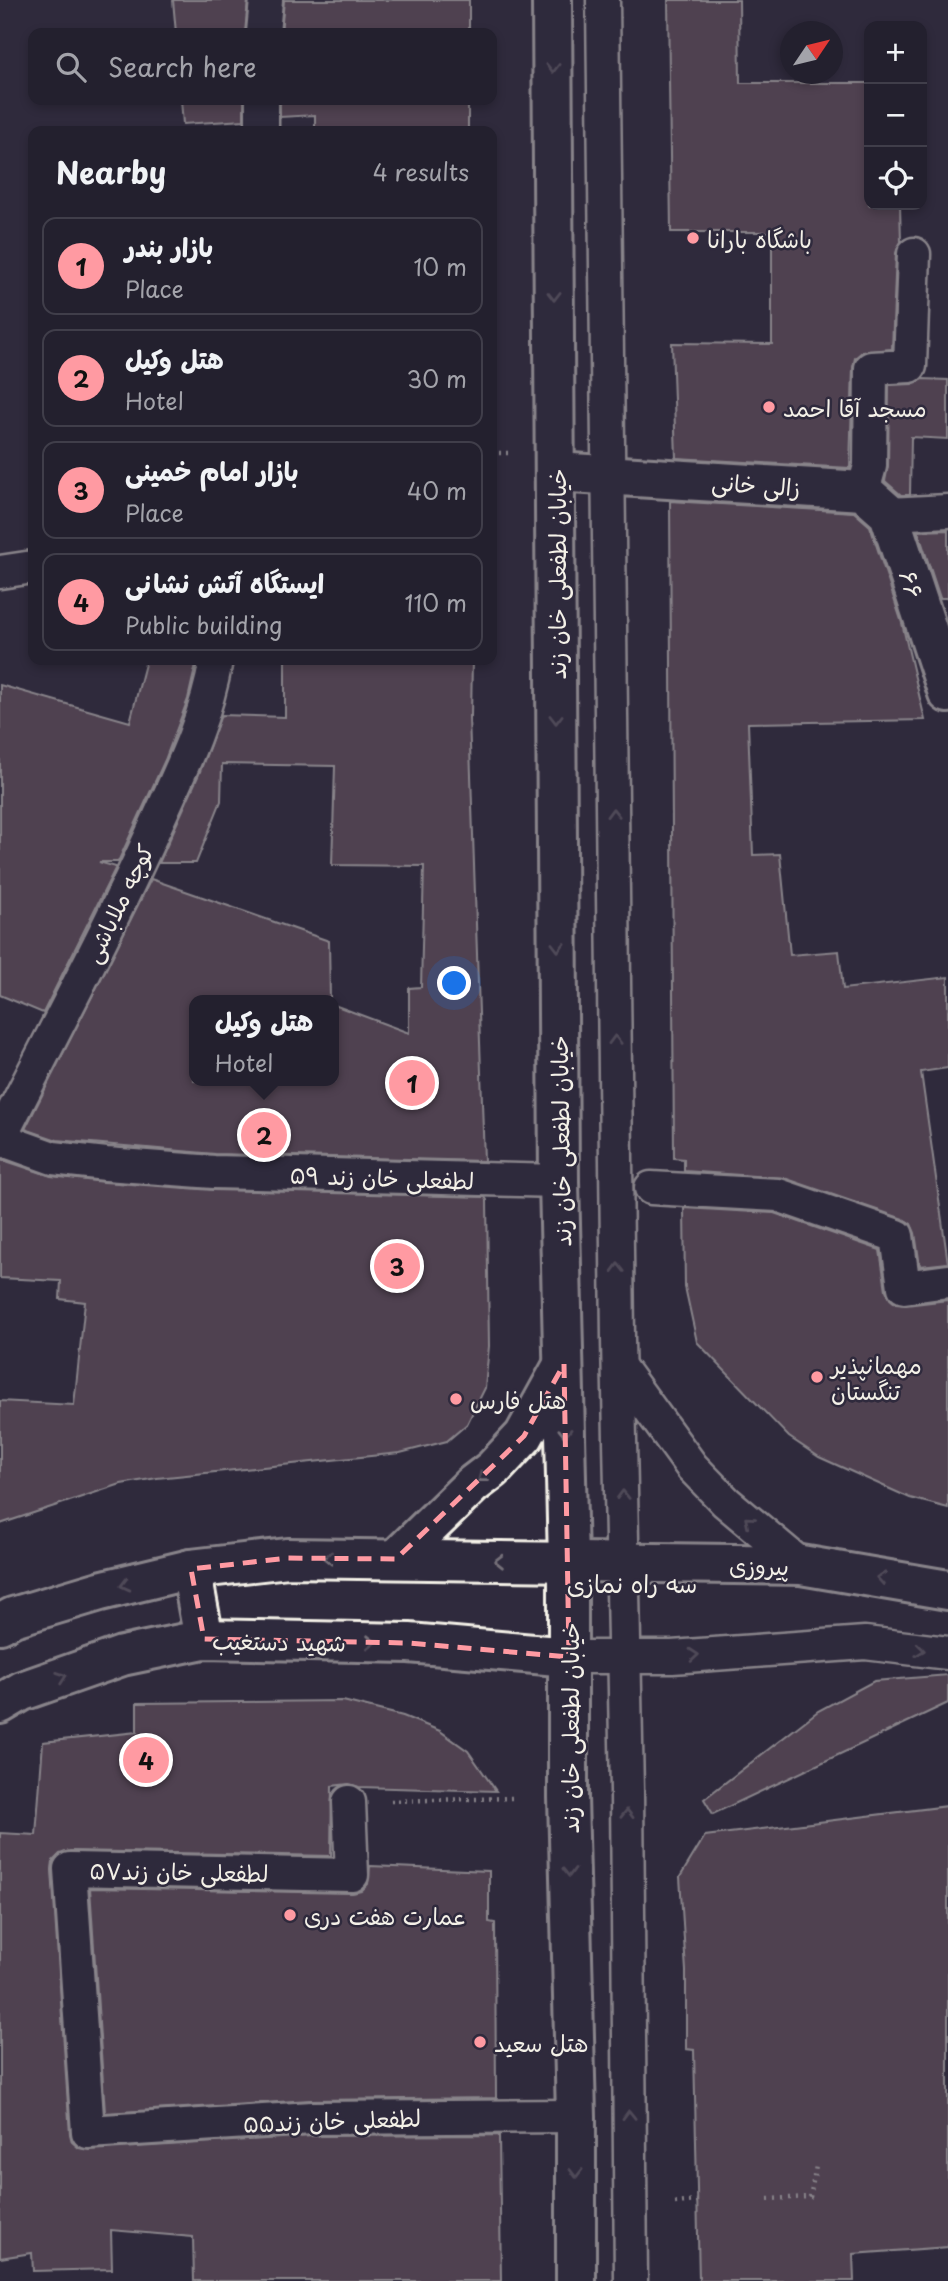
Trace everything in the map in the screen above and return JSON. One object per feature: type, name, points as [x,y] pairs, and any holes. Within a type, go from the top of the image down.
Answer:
[{"type":"street","name":"خیابان لطفعلی خان زند","points":[[552,0],[559,1181],[568,1562],[568,1810],[576,2116],[576,2281]]},
{"type":"street","name":"زالی خانی","points":[[555,472],[876,502]]},
{"type":"street","name":"۶۶","points":[[876,502],[948,693]]},
{"type":"street","points":[[396,1559],[472,1485],[493,1469],[524,1436],[564,1364]]},
{"type":"street","points":[[0,1624],[13,1617],[100,1591],[191,1569],[288,1558],[568,1562]]},
{"type":"street","name":"پیروزی","points":[[568,1562],[801,1564],[948,1590]]},
{"type":"street","points":[[191,1569],[204,1639]]},
{"type":"street","name":"شهید دستغیب","points":[[0,1704],[22,1691],[122,1656],[204,1639],[409,1643],[569,1657]]},
{"type":"lane","points":[[263,28],[266,0]]},
{"type":"lane","points":[[603,0],[620,1368],[625,1563],[631,2281]]},
{"type":"lane","points":[[262,105],[262,126]]},
{"type":"lane","points":[[876,502],[870,466],[871,368],[910,366],[914,254]]},
{"type":"lane","name":"زالی خانی","points":[[876,502],[948,512]]},
{"type":"lane","points":[[0,572],[28,569]]},
{"type":"lane","name":"کوچه ملاباشی","points":[[0,1138],[125,894],[197,733],[211,689],[215,665]]},
{"type":"lane","name":"لطفعلی خان زند ۵۹","points":[[0,1138],[53,1158],[120,1166],[214,1172],[559,1181]]},
{"type":"lane","points":[[651,1188],[778,1195],[897,1236],[904,1287],[948,1281]]},
{"type":"lane","points":[[620,1368],[692,1467],[726,1502],[801,1564]]},
{"type":"lane","points":[[569,1657],[672,1657],[865,1643],[948,1653]]},
{"type":"lane","name":"لطفعلی خان زند۵۷","points":[[88,2132],[70,1869],[352,1875],[349,1802]]},
{"type":"lane","name":"لطفعلی خان زند۵۵","points":[[88,2132],[312,2119],[576,2116]]},
{"type":"path","points":[[349,1802],[513,1798]]},
{"type":"path","points":[[768,2199],[810,2197],[816,2166]]},
{"type":"path","points":[[675,2203],[697,2202]]},
{"type":"highlighted area","points":[[564,1364],[569,1657],[409,1643],[204,1639],[191,1569],[288,1558],[396,1559],[524,1436]]},
{"type":"building","points":[[173,0],[248,0],[245,28],[176,28]]},
{"type":"building","points":[[284,0],[469,0],[469,28],[281,28]]},
{"type":"building","points":[[668,0],[739,0],[740,83],[864,83],[864,210],[900,210],[901,242],[896,253],[892,349],[862,352],[855,358],[850,468],[676,458],[672,343],[772,344],[772,232],[671,232]]},
{"type":"building","points":[[181,105],[244,105],[244,120],[183,124]]},
{"type":"building","points":[[280,105],[468,105],[468,126],[315,126],[315,115],[280,117]]},
{"type":"building","points":[[922,379],[948,380],[948,439],[911,437],[910,495],[901,495],[885,481],[888,466],[889,385],[912,384]]},
{"type":"building","points":[[670,501],[854,512],[870,526],[902,623],[925,720],[748,723],[753,855],[780,854],[790,955],[839,951],[843,989],[948,977],[948,1068],[921,1072],[948,1263],[920,1266],[915,1233],[911,1224],[903,1219],[784,1178],[684,1171],[684,1159],[674,1158]]},
{"type":"building","points":[[948,530],[948,598],[940,598],[918,531]]},
{"type":"building","points":[[145,665],[196,665],[188,699],[165,760],[118,862],[99,862],[116,867],[43,1013],[0,995],[0,685],[130,722]]},
{"type":"building","points":[[285,665],[472,665],[469,716],[484,1161],[215,1154],[57,1140],[25,1129],[151,879],[329,941],[330,995],[189,995],[189,1086],[339,1086],[339,1007],[409,1033],[409,988],[421,987],[424,866],[332,865],[335,766],[222,764],[221,801],[196,863],[159,863],[199,774],[221,715],[285,717]]},
{"type":"building","points":[[0,1159],[51,1176],[104,1182],[213,1190],[485,1197],[489,1346],[485,1388],[467,1424],[447,1441],[400,1453],[121,1484],[0,1524],[0,1401],[74,1405],[85,1302],[60,1299],[61,1281],[0,1278]]},
{"type":"building","points":[[684,1208],[774,1213],[880,1250],[886,1290],[896,1304],[948,1300],[948,1508],[910,1498],[819,1457],[789,1437],[697,1342],[685,1287]]},
{"type":"building","points":[[948,1675],[948,1703],[713,1814],[704,1799],[818,1711],[874,1681]]},
{"type":"building","points":[[343,1701],[403,1716],[440,1731],[468,1751],[496,1791],[359,1787],[349,1784],[332,1786],[331,1856],[70,1851],[60,1854],[53,1861],[52,1870],[72,2142],[79,2148],[89,2150],[313,2136],[499,2135],[501,2281],[194,2281],[193,2237],[111,2230],[112,2269],[33,2271],[32,2253],[0,2258],[0,1833],[36,1835],[43,1742],[137,1732],[137,1703]]},
{"type":"building","points":[[948,1806],[948,2247],[853,2254],[854,2281],[699,2281],[694,2050],[686,2049],[686,1971],[680,1877],[705,1836]]},
{"type":"building","points":[[370,1866],[489,1871],[489,1922],[495,1923],[496,2098],[311,2100],[105,2113],[90,1888],[352,1893],[361,1891],[368,1884]]},
{"type":"place","name":"باشگاه بارانا","points":[[693,238]]},
{"type":"place","name":"مسجد آقا احمد","points":[[769,407]]},
{"type":"place","name":"بازار بندر","points":[[412,1083]]},
{"type":"place","name":"هتل وکیل","points":[[264,1135]]},
{"type":"place","name":"بازار امام خمینی","points":[[397,1266]]},
{"type":"place","name":"مهمانپذیر تنگستان","points":[[817,1377]]},
{"type":"place","name":"هتل فارس","points":[[456,1399]]},
{"type":"place","name":"ایستگاه آتش نشانی","points":[[146,1760]]},
{"type":"place","name":"عمارت هفت دری","points":[[290,1915]]},
{"type":"place","name":"هتل سعيد","points":[[480,2042]]},
{"type":"district","name":"سه راه نمازی","points":[[632,1583]]}]
